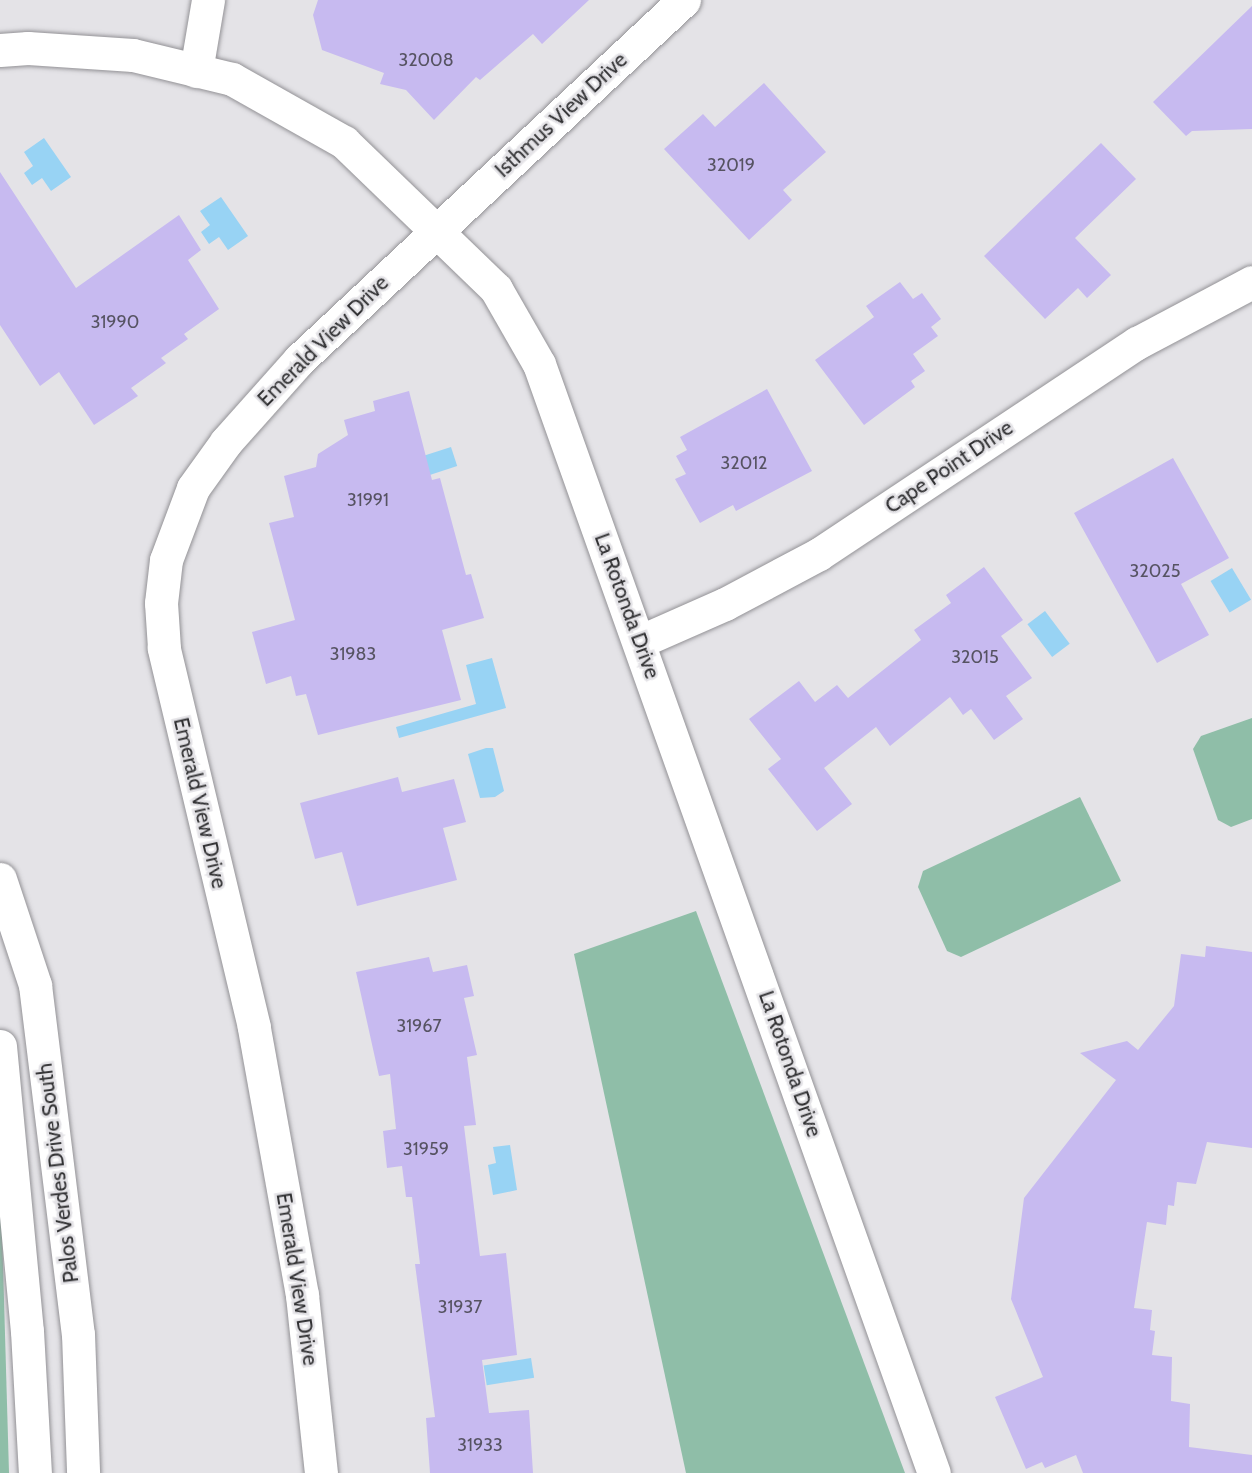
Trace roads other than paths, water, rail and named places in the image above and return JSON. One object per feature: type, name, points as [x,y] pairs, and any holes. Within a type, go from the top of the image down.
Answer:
[{"type":"street","points":[[196,71],[208,0]]},
{"type":"street","name":"Isthmus View Drive","points":[[438,230],[684,0]]},
{"type":"street","name":"La Rotonda Drive","points":[[0,50],[28,48],[133,55],[232,79],[344,142],[438,230],[496,289],[539,364],[641,641],[934,1473]]},
{"type":"street","name":"Emerald View Drive","points":[[321,1473],[302,1295],[254,1027],[190,769],[164,648],[161,603],[166,560],[176,525],[193,488],[226,442],[299,360],[438,230]]},
{"type":"street","name":"Cape Point Drive","points":[[641,641],[725,604],[819,554],[1137,343],[1252,282]]},
{"type":"street","name":"Palos Verdes Drive South","points":[[0,879],[35,986],[78,1334],[83,1473]]},
{"type":"street","name":"Palos Verdes Drive South","points":[[0,1046],[27,1331],[35,1473]]},
{"type":"water","points":[[44,138],[71,177],[51,191],[42,178],[32,185],[24,173],[33,166],[24,152]]},
{"type":"water","points":[[221,197],[248,236],[228,250],[219,237],[209,244],[201,232],[210,225],[200,211]]},
{"type":"water","points":[[451,447],[457,466],[423,477],[417,458]]},
{"type":"water","points":[[1232,568],[1251,600],[1230,613],[1211,581]]},
{"type":"water","points":[[1045,611],[1070,644],[1052,657],[1027,624]]},
{"type":"water","points":[[492,658],[506,708],[399,738],[396,727],[476,704],[466,665]]},
{"type":"water","points":[[493,748],[504,791],[495,797],[480,798],[468,754]]},
{"type":"water","points":[[510,1145],[517,1190],[493,1195],[488,1165],[496,1163],[493,1147]]},
{"type":"water","points":[[531,1358],[534,1378],[487,1385],[484,1366]]}]
